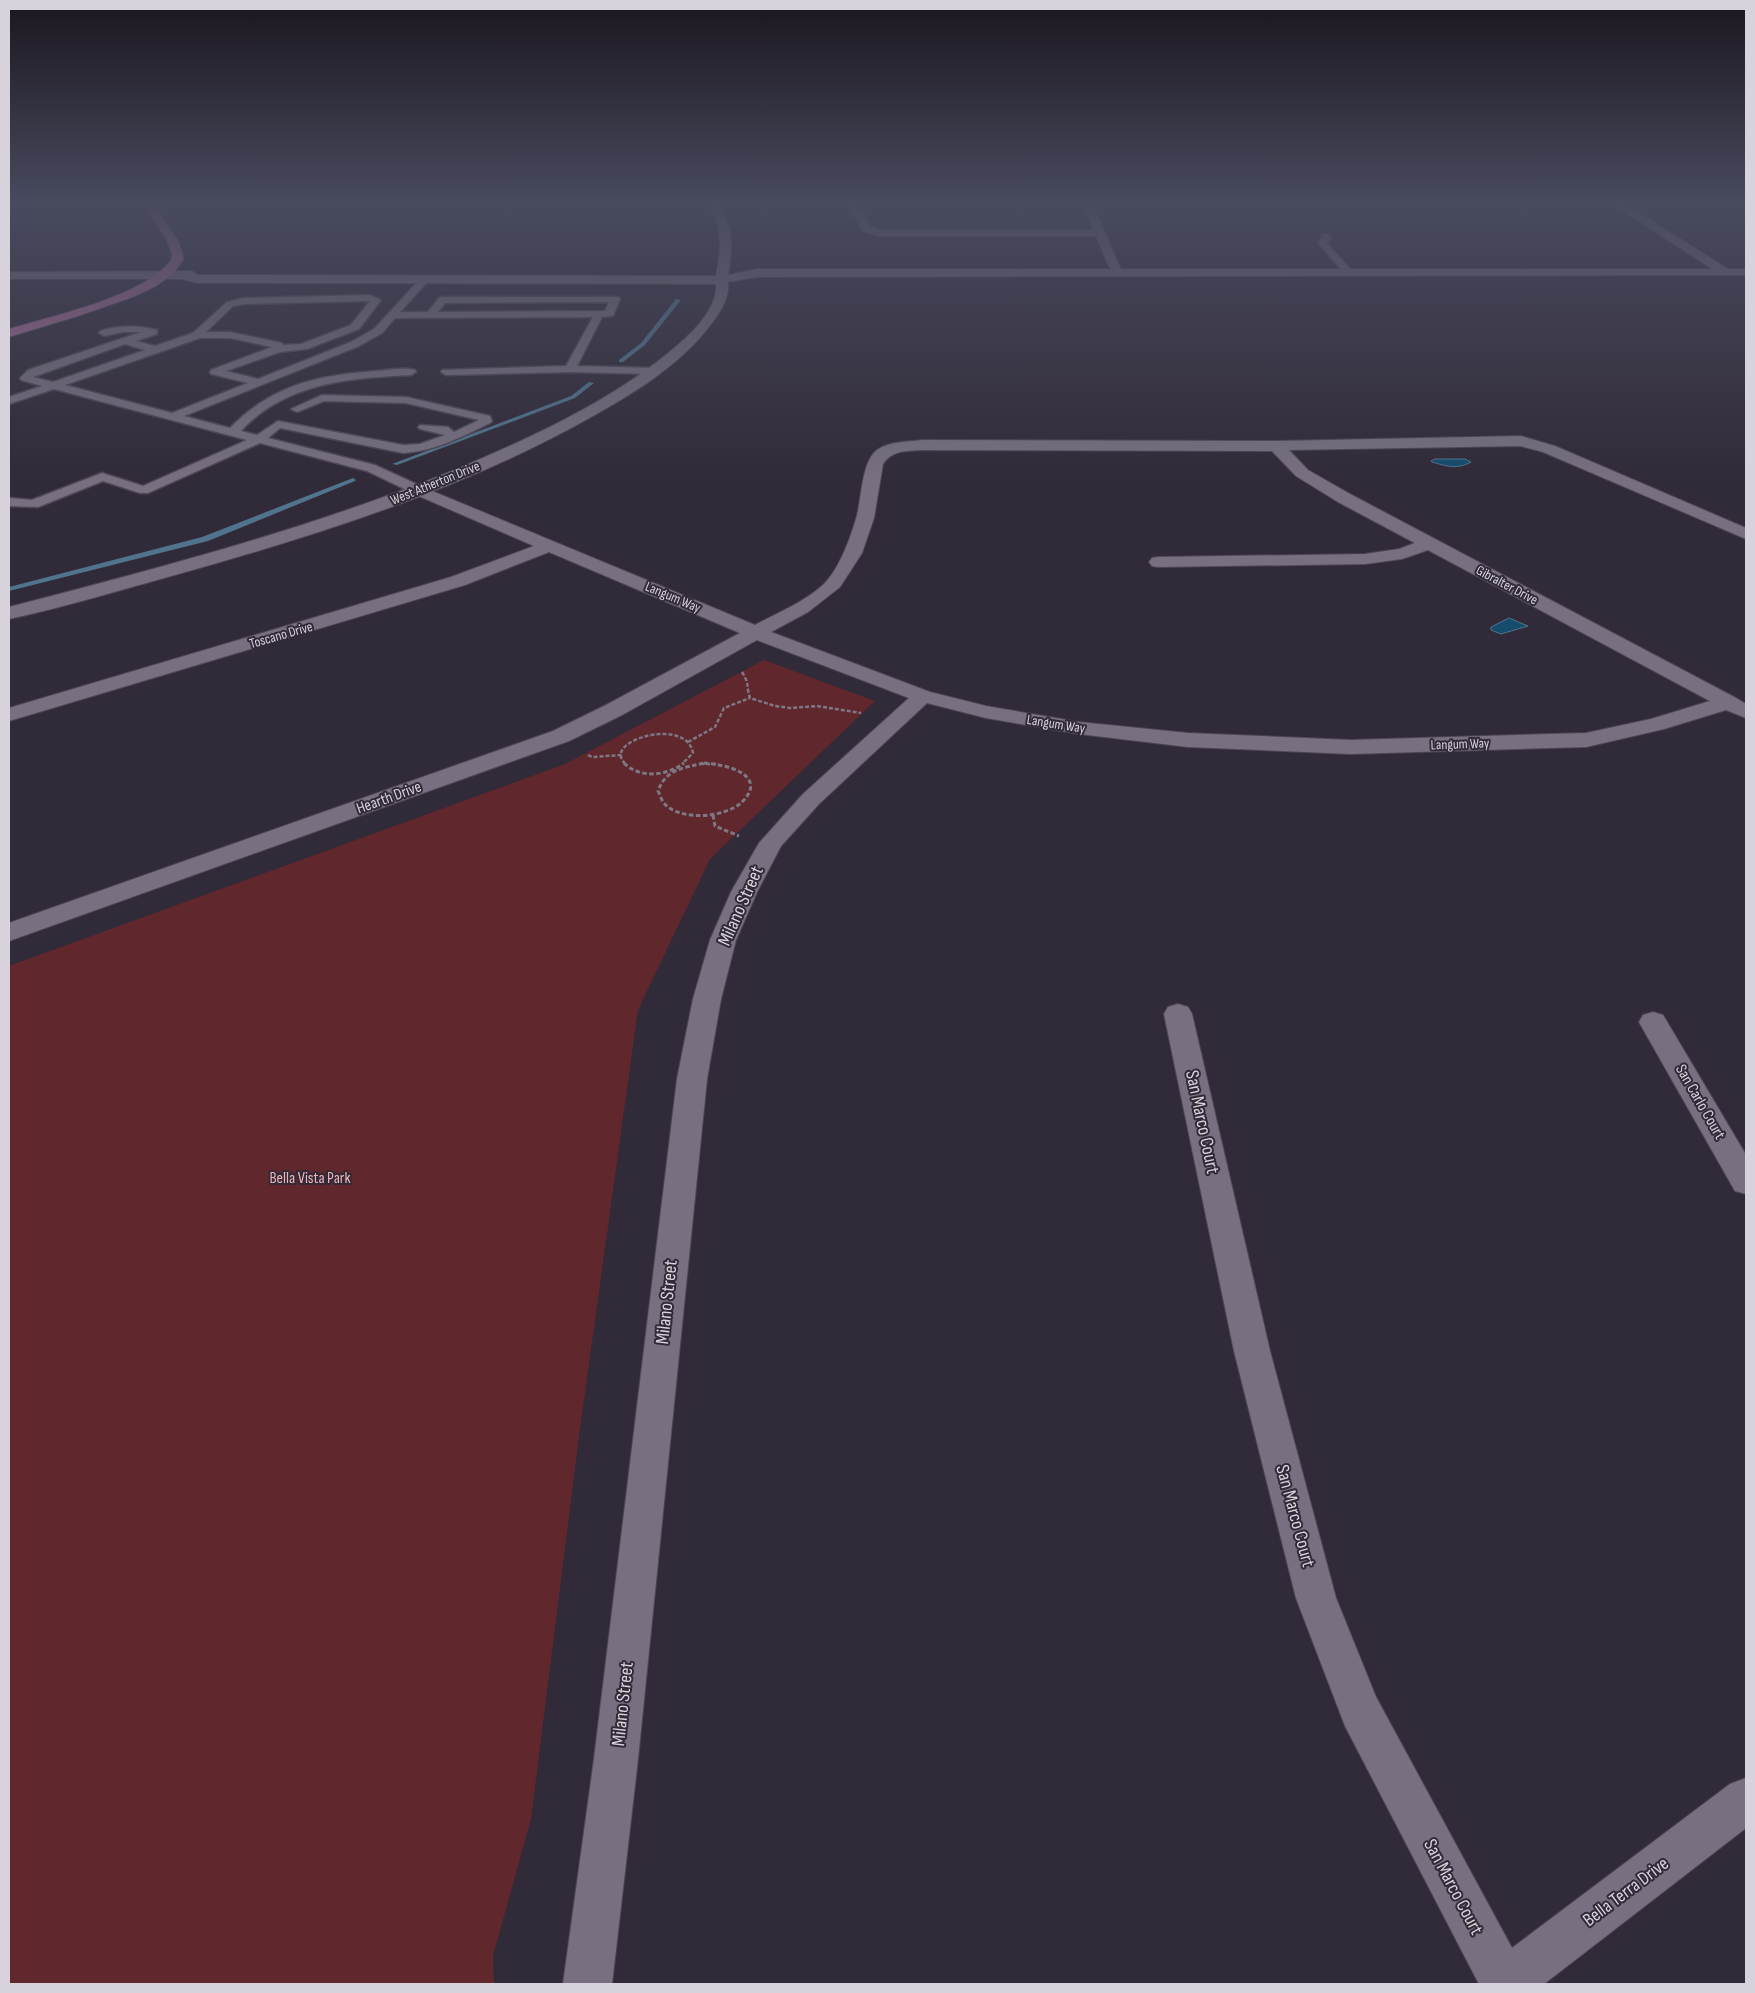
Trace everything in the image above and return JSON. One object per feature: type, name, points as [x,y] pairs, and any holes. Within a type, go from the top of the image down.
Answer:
[{"type":"highway","points":[[9,333],[126,296]]},
{"type":"street","name":"West Atherton Drive","points":[[9,614],[124,584],[291,535],[420,491],[555,432],[615,398],[654,371],[689,341],[711,314],[720,296]]},
{"type":"street","name":"Hearth Drive","points":[[9,932],[561,736],[614,710],[756,633],[801,608],[831,587],[853,553],[865,518],[875,464],[882,454],[897,447],[922,445],[1276,446],[1521,441],[1549,449],[1746,534]]},
{"type":"street","name":"Gibralter Drive","points":[[1276,446],[1302,472],[1344,498],[1737,707]]},
{"type":"street","name":"Langum Way","points":[[420,491],[756,633],[923,696],[986,712],[1080,728],[1188,740],[1351,747],[1586,740],[1737,707]]},
{"type":"street","points":[[1158,562],[1365,559],[1402,554],[1428,544]]},
{"type":"street","name":"Toscano Drive","points":[[9,715],[420,593],[458,581],[549,546]]},
{"type":"street","name":"Milano Street","points":[[587,1984],[616,1759],[692,1078],[707,998],[723,940],[744,892],[771,843],[811,799],[923,696]]},
{"type":"street","name":"San Marco Court","points":[[1178,1014],[1252,1351],[1316,1598],[1360,1711],[1505,1984]]},
{"type":"street","name":"San Carlo Court","points":[[1653,1022],[1746,1182]]},
{"type":"street","name":"Bella Terra Drive","points":[[1505,1984],[1746,1800]]},
{"type":"lane","points":[[173,417],[355,344],[378,331],[409,296]]},
{"type":"lane","points":[[196,336],[230,304],[244,301],[370,298],[376,300],[355,327],[303,347],[276,349],[215,372],[257,382]]},
{"type":"lane","points":[[392,315],[431,315],[470,307],[493,307],[515,307],[539,307],[561,307],[586,307],[615,299],[609,314],[599,314],[586,307],[561,307],[539,307],[515,307],[493,307],[470,307],[442,300],[431,315]]},
{"type":"lane","points":[[570,369],[599,314]]},
{"type":"lane","points":[[92,337],[117,328],[135,327],[153,332],[32,372],[25,378],[370,468],[420,491]]},
{"type":"lane","points":[[9,401],[196,336],[230,334],[278,345],[276,349]]},
{"type":"lane","points":[[125,341],[156,350]]},
{"type":"lane","points":[[446,372],[570,369],[654,371]]},
{"type":"lane","points":[[233,432],[255,410],[290,390],[350,375],[411,372]]},
{"type":"lane","points":[[9,502],[32,504],[102,477],[144,490],[259,439],[278,424],[297,409],[322,398],[406,400],[486,418],[486,421],[452,437],[421,448],[403,449],[278,424]]},
{"type":"lane","points":[[297,409],[317,406],[340,409]]},
{"type":"lane","points":[[424,427],[448,431],[452,437]]},
{"type":"path","points":[[722,651],[749,683],[748,692],[750,698]]},
{"type":"path","points":[[688,742],[715,727],[724,708],[750,698],[775,706],[833,708],[895,721]]},
{"type":"path","points":[[688,742],[674,734],[653,734],[633,740],[622,752],[622,758],[625,764],[641,772],[652,773],[676,769],[704,762],[731,766],[742,772],[748,779],[750,788],[747,796],[739,804],[713,815],[682,814],[670,809],[661,802],[658,794],[659,784],[666,776],[676,769],[684,764],[693,753],[692,747],[688,742]]},
{"type":"green space","name":"Bella Vista Park","points":[[764,660],[875,701],[710,859],[638,1010],[579,1436],[531,1819],[493,1956],[494,1984],[9,1984],[9,966],[565,764]]},
{"type":"water","points":[[1435,459],[1465,459],[1471,462],[1461,466],[1451,466],[1431,461]]},
{"type":"water","points":[[1509,618],[1528,626],[1501,634],[1491,630],[1491,627]]},
{"type":"waterway","points":[[621,361],[643,344],[678,300]]},
{"type":"waterway","points":[[395,464],[573,397],[591,383]]},
{"type":"waterway","points":[[9,589],[205,539],[353,480]]}]
